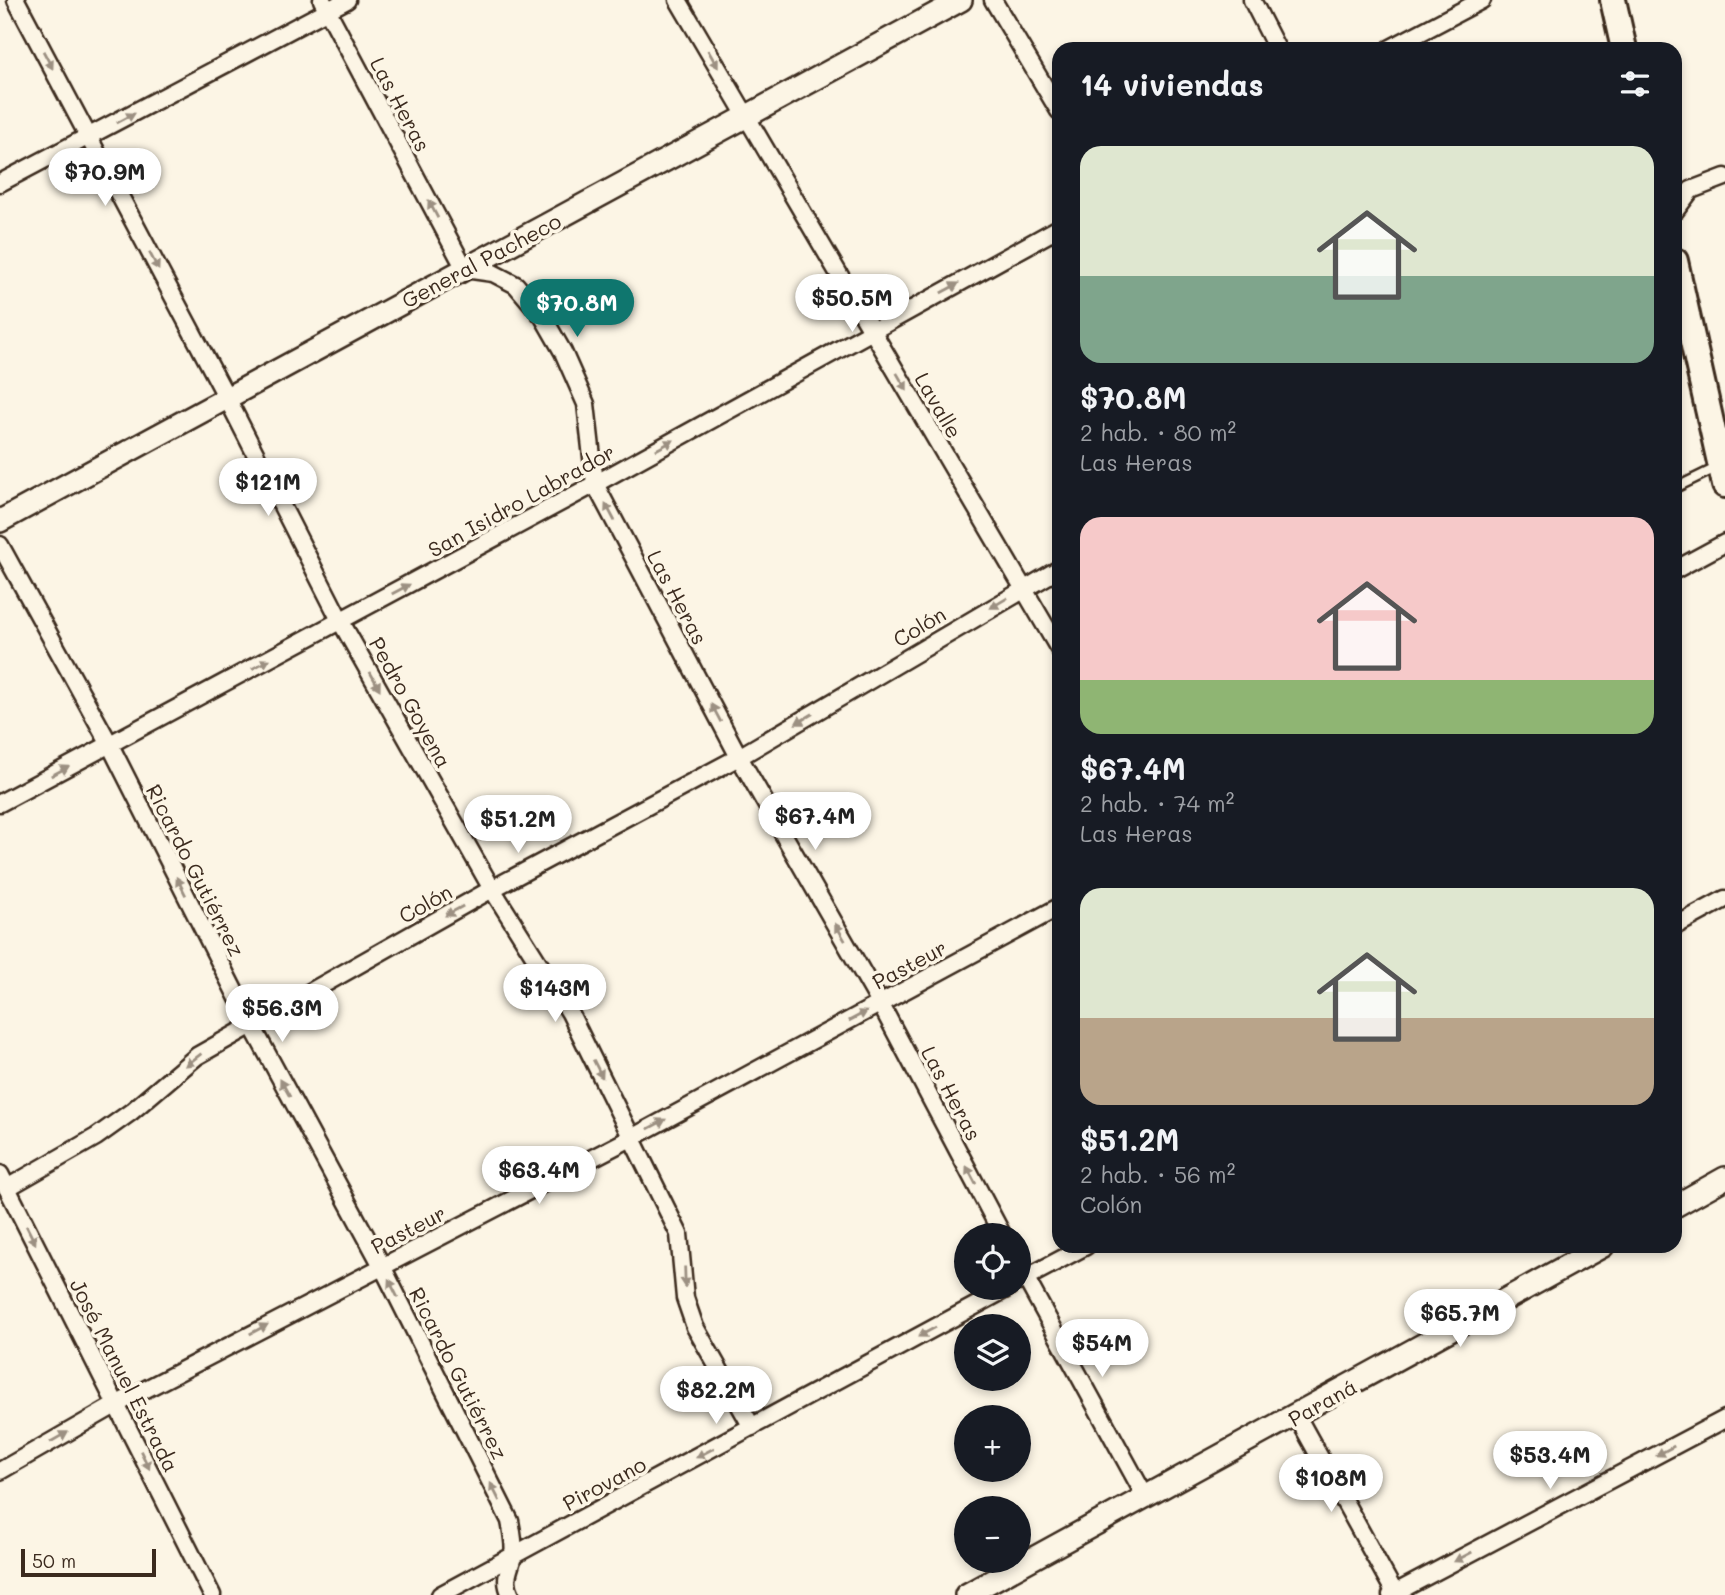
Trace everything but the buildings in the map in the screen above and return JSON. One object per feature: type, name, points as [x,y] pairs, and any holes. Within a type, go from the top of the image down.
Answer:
[{"type":"main road","points":[[1613,0],[1622,42]]},
{"type":"main road","points":[[1682,292],[1723,475]]},
{"type":"street","name":"Pedro Goyena","points":[[16,0],[227,398],[341,622],[492,889],[570,1013],[680,1234],[685,1298],[695,1327],[752,1427]]},
{"type":"street","points":[[0,184],[88,138],[325,5],[346,0]]},
{"type":"street","name":"Lavalle","points":[[678,0],[1052,637]]},
{"type":"street","name":"General Pacheco","points":[[0,521],[961,0]]},
{"type":"street","points":[[993,0],[1052,99]]},
{"type":"street","points":[[1252,0],[1273,42]]},
{"type":"street","points":[[1402,42],[1482,0]]},
{"type":"street","name":"Las Heras","points":[[325,5],[465,269],[502,277],[516,285],[543,317],[578,379],[586,404],[595,484],[739,757],[880,1003],[996,1223]]},
{"type":"street","points":[[1682,202],[1691,190],[1725,177]]},
{"type":"street","name":"San Isidro Labrador","points":[[0,803],[341,622],[1052,232]]},
{"type":"street","points":[[1682,566],[1725,543]]},
{"type":"street","name":"Ricardo Gutiérrez","points":[[0,545],[110,745],[251,1024],[382,1266],[510,1521],[513,1556],[506,1573],[506,1586],[511,1595]]},
{"type":"street","name":"Colón","points":[[3,1181],[96,1136],[131,1112],[197,1056],[251,1024],[492,889],[739,757],[1052,573]]},
{"type":"street","points":[[1682,922],[1725,899]]},
{"type":"street","name":"Pasteur","points":[[0,1471],[117,1404],[633,1137],[1052,911]]},
{"type":"street","points":[[1682,1202],[1725,1178]]},
{"type":"street","name":"José Manuel Estrada","points":[[3,1181],[212,1595]]},
{"type":"street","points":[[1031,1271],[1070,1253]]},
{"type":"street","name":"Paraná","points":[[966,1595],[1590,1253]]},
{"type":"street","points":[[1031,1293],[1146,1498]]},
{"type":"street","name":"Pirovano","points":[[440,1595],[986,1300]]},
{"type":"street","points":[[1297,1416],[1394,1594],[1725,1419]]},
{"type":"lane","points":[[1682,486],[1723,475]]}]
